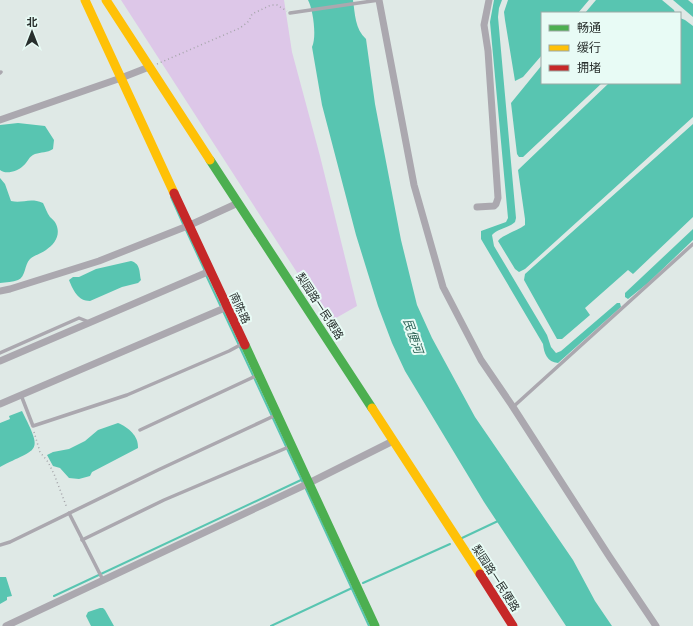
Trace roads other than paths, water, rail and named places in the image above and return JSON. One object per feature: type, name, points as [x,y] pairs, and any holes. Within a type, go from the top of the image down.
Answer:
[{"type":"main road","name":"南陈路","points":[[85,0],[118,79],[240,345],[375,626]]},
{"type":"main road","name":"梨园路一民便路","points":[[106,0],[513,626]]},
{"type":"street","points":[[380,0],[414,185],[443,287],[480,360],[513,407],[656,626]]},
{"type":"street","points":[[478,207],[494,206],[498,202],[488,51],[484,33],[488,0]]},
{"type":"street","points":[[0,120],[149,67]]},
{"type":"street","points":[[0,291],[99,261],[186,226],[238,203]]},
{"type":"street","points":[[0,361],[207,272]]},
{"type":"street","points":[[0,404],[224,309]]},
{"type":"street","points":[[6,626],[102,578],[306,485],[392,441]]},
{"type":"lane","points":[[290,13],[380,0]]},
{"type":"lane","points":[[513,407],[693,244]]},
{"type":"lane","points":[[0,353],[79,318],[90,322]]},
{"type":"lane","points":[[21,395],[33,426],[127,395],[240,345]]},
{"type":"lane","points":[[140,430],[255,376]]},
{"type":"lane","points":[[0,545],[10,542],[158,470],[274,416]]},
{"type":"lane","points":[[82,540],[164,500],[288,447]]},
{"type":"lane","points":[[69,513],[102,578]]},
{"type":"water","name":"民便河","points":[[308,0],[353,0],[358,26],[362,35],[366,39],[375,104],[401,240],[417,305],[432,338],[475,417],[573,560],[595,601],[612,626],[566,626],[484,502],[405,371],[392,343],[378,306],[356,235],[322,105],[312,47],[314,23]]},
{"type":"water","points":[[494,0],[502,0],[498,17],[516,218],[513,224],[497,231],[492,235],[494,246],[547,335],[551,347],[556,353],[561,351],[617,303],[620,303],[621,307],[558,363],[551,361],[547,356],[544,351],[543,344],[481,239],[481,231],[506,222],[508,218],[490,22]]},
{"type":"water","points":[[508,0],[589,0],[579,12],[541,12],[541,56],[523,77],[515,81],[504,12]]},
{"type":"water","points":[[596,0],[662,0],[675,12],[586,12]]},
{"type":"water","points":[[673,0],[688,0],[693,4],[693,17]]},
{"type":"water","points":[[681,18],[693,26],[693,117],[525,269],[519,272],[515,269],[498,241],[525,225],[518,170],[608,84],[681,84]]},
{"type":"water","points":[[541,66],[541,84],[601,84],[523,157],[519,157],[517,154],[511,103]]},
{"type":"water","points":[[18,123],[45,126],[54,140],[53,149],[33,155],[21,168],[12,172],[5,172],[0,170],[0,125]]},
{"type":"water","points":[[693,124],[693,217],[633,274],[628,270],[585,308],[590,315],[562,339],[557,339],[524,280],[525,274]]},
{"type":"water","points":[[0,178],[5,184],[11,201],[38,201],[43,203],[49,215],[56,223],[58,232],[52,245],[30,259],[21,278],[14,281],[0,283]]},
{"type":"water","points":[[693,229],[693,240],[648,283],[628,299],[625,297],[625,293]]},
{"type":"water","points":[[131,261],[138,266],[139,269],[141,280],[138,283],[122,287],[90,301],[86,301],[79,297],[74,291],[69,280],[73,277],[79,277],[96,269]]},
{"type":"water","points":[[22,411],[33,436],[35,443],[34,448],[23,456],[0,467],[0,423],[10,419],[9,416]]},
{"type":"water","points":[[118,423],[132,432],[137,440],[138,448],[92,472],[90,476],[79,479],[69,478],[60,468],[53,466],[47,455],[53,452],[69,449],[85,441],[98,430]]},
{"type":"water","points":[[0,577],[6,577],[12,596],[7,597],[7,600],[0,604]]},
{"type":"water","points":[[100,608],[105,610],[114,626],[91,626],[86,616],[88,612]]},
{"type":"waterway","points":[[171,197],[184,226]]},
{"type":"waterway","points":[[186,230],[205,271]]},
{"type":"waterway","points":[[206,275],[221,307]]},
{"type":"waterway","points":[[223,311],[303,483]]},
{"type":"waterway","points":[[54,596],[301,480]]},
{"type":"waterway","points":[[305,487],[369,626]]},
{"type":"waterway","points":[[462,538],[498,521]]},
{"type":"waterway","points":[[363,583],[450,544]]},
{"type":"waterway","points":[[271,626],[352,588]]}]
